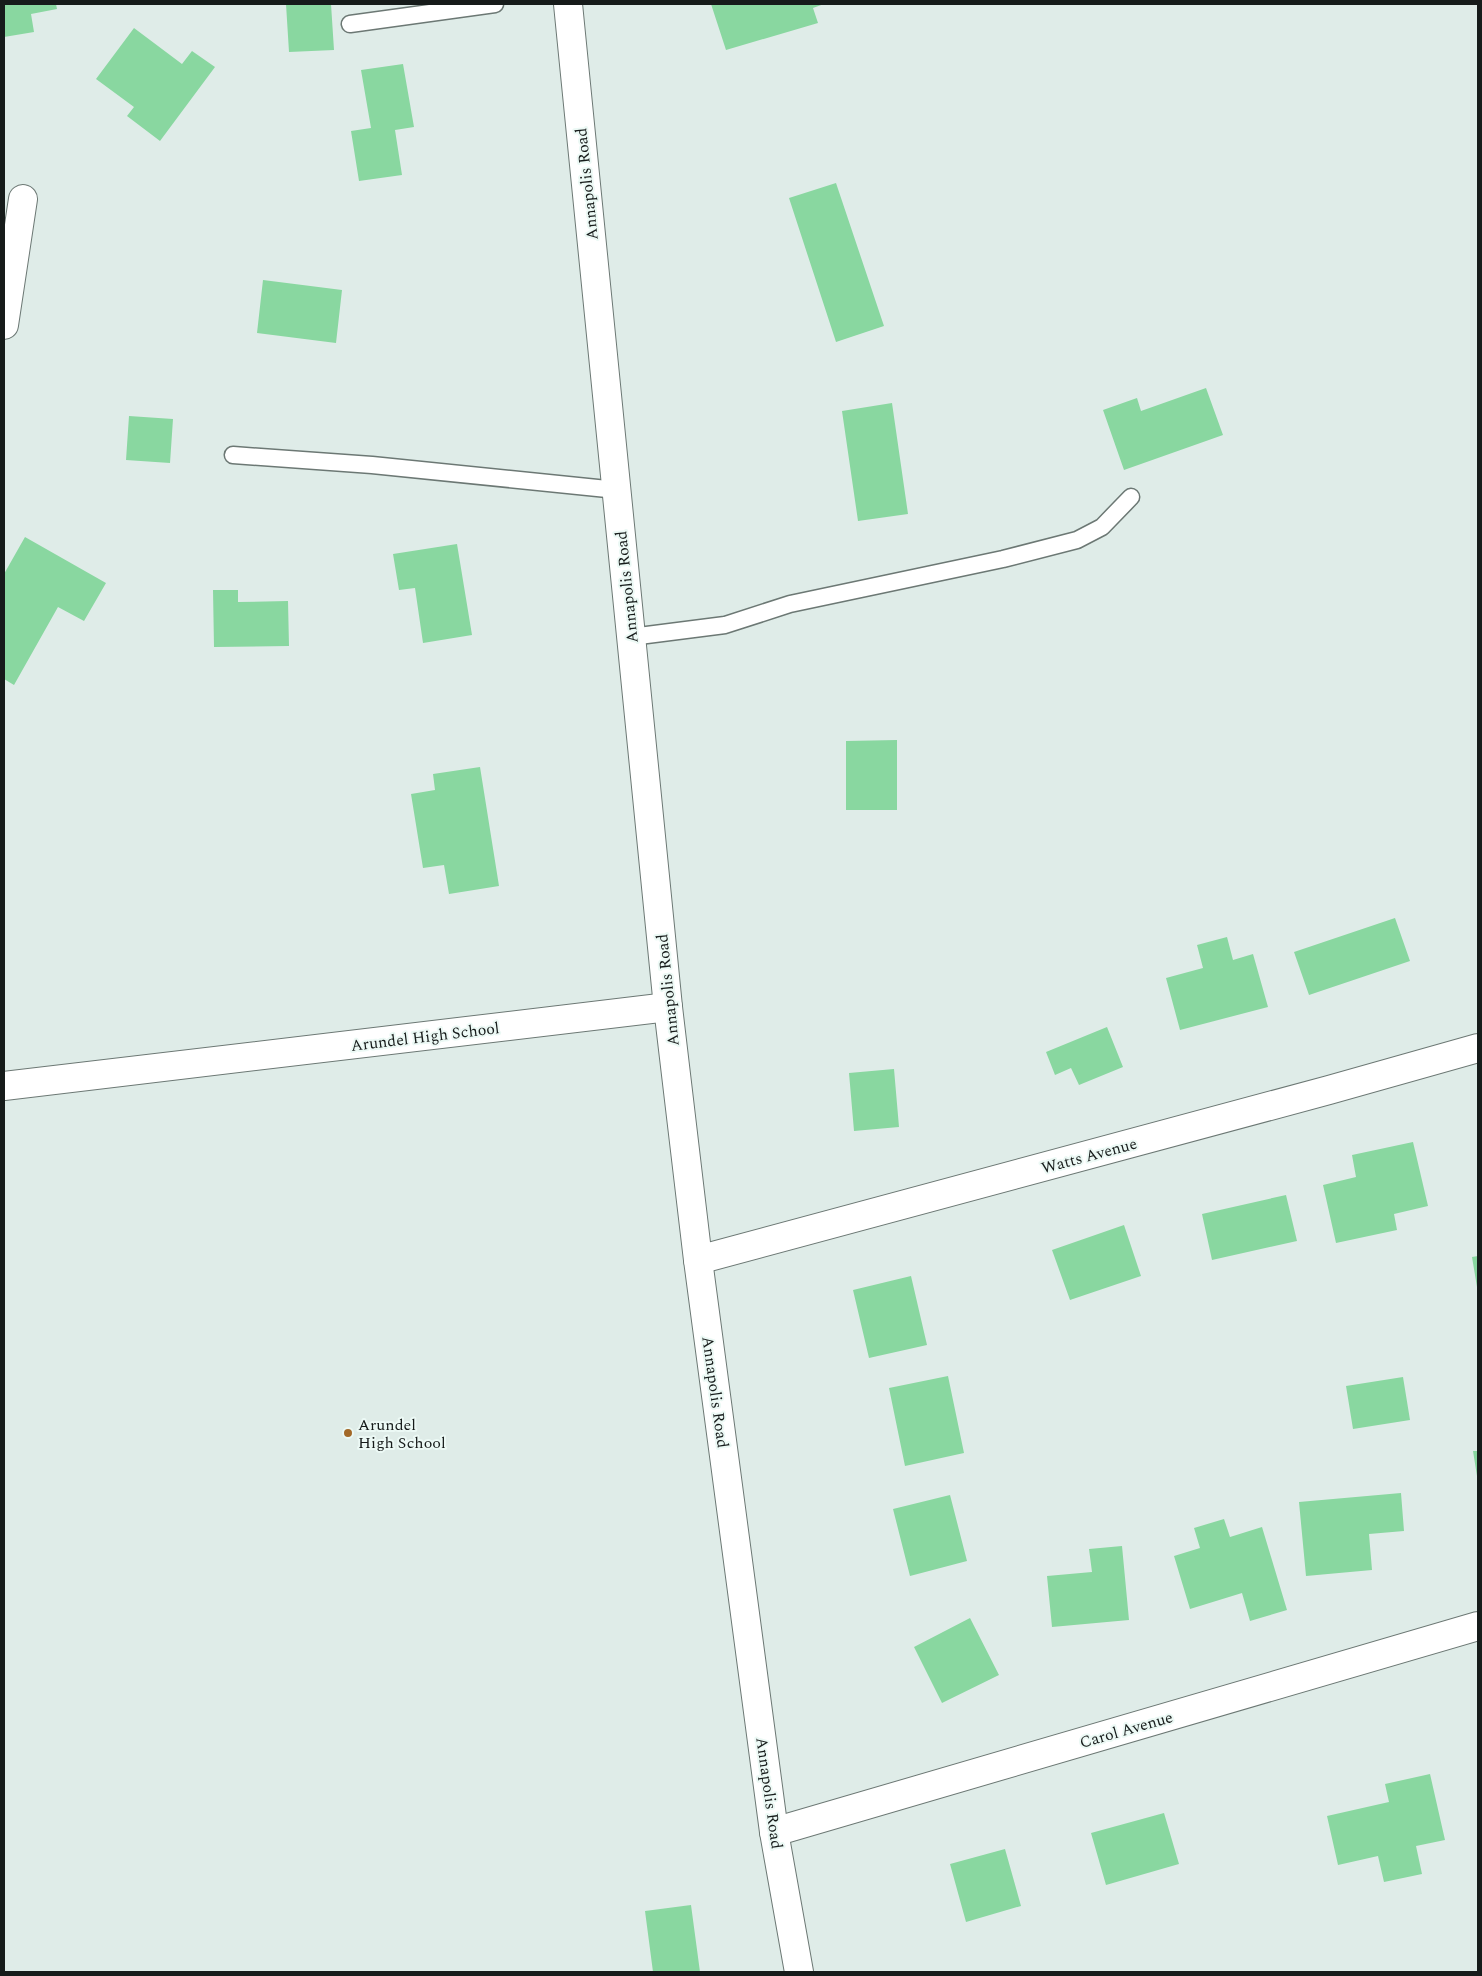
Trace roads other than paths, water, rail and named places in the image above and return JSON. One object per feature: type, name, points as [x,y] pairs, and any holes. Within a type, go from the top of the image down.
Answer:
[{"type":"street","name":"Annapolis Road","points":[[568,4],[668,1008],[698,1260],[774,1832],[799,1972]]},
{"type":"street","points":[[4,326],[23,199]]},
{"type":"street","name":"Arundel High School","points":[[4,1086],[668,1008]]},
{"type":"street","name":"Watts Avenue","points":[[698,1260],[1478,1048]]},
{"type":"street","name":"Carol Avenue","points":[[774,1832],[1478,1626]]},
{"type":"lane","points":[[350,24],[496,4]]},
{"type":"lane","points":[[233,455],[372,465],[617,490]]},
{"type":"lane","points":[[632,637],[725,625],[790,604],[1003,559],[1077,540],[1102,527],[1131,497]]},
{"type":"place","name":"Arundel High School","points":[[348,1433]]}]
